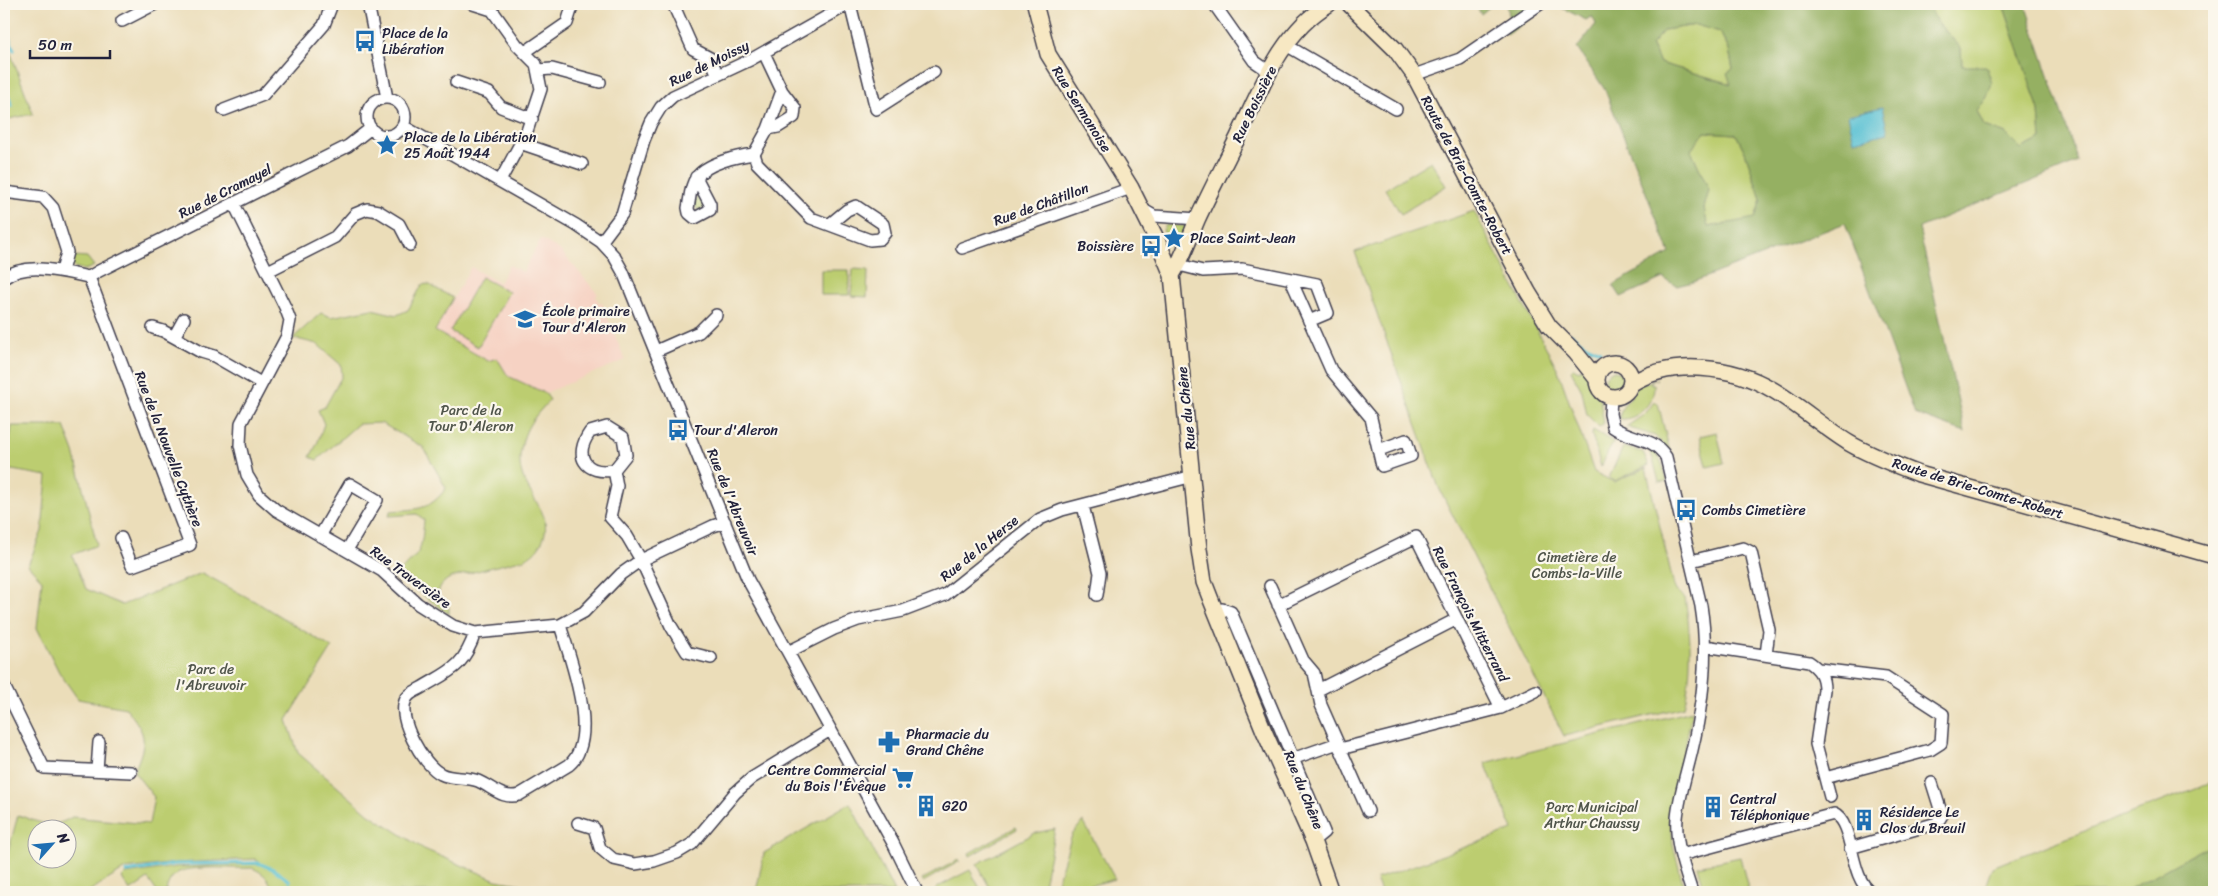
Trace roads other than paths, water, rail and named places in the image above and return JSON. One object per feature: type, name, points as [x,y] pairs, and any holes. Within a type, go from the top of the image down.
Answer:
[{"type":"street","points":[[122,22],[155,4]]},
{"type":"street","points":[[224,110],[263,94],[324,25],[332,4]]},
{"type":"street","points":[[368,4],[387,98]]},
{"type":"street","points":[[473,4],[492,10],[536,64],[541,89],[532,119],[500,181]]},
{"type":"street","points":[[525,52],[568,23],[572,7],[570,4]]},
{"type":"street","points":[[673,4],[694,49],[710,58],[718,74]]},
{"type":"street","points":[[849,4],[876,109],[934,72]]},
{"type":"street","name":"Rue de Moissy","points":[[601,242],[622,214],[650,123],[661,107],[673,96],[764,53],[849,4]]},
{"type":"street","name":"Rue Sermonoise","points":[[1035,4],[1048,54],[1142,208]]},
{"type":"street","points":[[1214,4],[1254,61],[1270,72]]},
{"type":"street","name":"Rue Boissière","points":[[1175,270],[1270,72],[1297,29],[1318,10],[1329,4]]},
{"type":"street","name":"Route de Brie-Comte-Robert","points":[[1349,4],[1395,49],[1414,75],[1528,292],[1548,326],[1576,353],[1596,378]]},
{"type":"street","points":[[1414,75],[1460,59],[1540,4]]},
{"type":"street","points":[[1286,45],[1396,109]]},
{"type":"street","points":[[764,53],[782,91],[795,108],[794,117],[778,127],[768,129]]},
{"type":"street","points":[[538,70],[552,69],[600,82]]},
{"type":"street","points":[[456,82],[489,93],[501,107],[532,119]]},
{"type":"street","points":[[782,91],[768,129],[754,154],[757,163],[810,218],[830,224]]},
{"type":"street","points":[[387,98],[393,99],[403,107],[405,114],[403,126],[399,131],[388,136],[376,132],[368,123],[368,111],[376,101],[387,98]]},
{"type":"street","name":"Rue de l'Abreuvoir","points":[[403,126],[576,224],[601,242],[614,256],[623,272],[656,351],[748,580],[893,843],[917,892]]},
{"type":"street","name":"Rue de Cramayel","points":[[89,277],[348,146],[372,128]]},
{"type":"street","points":[[520,143],[582,164]]},
{"type":"street","points":[[696,177],[730,158],[754,154]]},
{"type":"street","name":"Rue de Châtillon","points":[[962,248],[1131,188]]},
{"type":"street","points":[[4,192],[43,197],[53,208],[67,252],[62,271]]},
{"type":"street","name":"Rue Traversière","points":[[234,204],[289,315],[290,325],[287,336],[241,423],[240,445],[247,475],[259,495],[268,504],[382,571],[418,604],[453,626],[475,633],[560,624],[584,612],[621,574],[641,560],[725,522]]},
{"type":"street","points":[[1142,208],[1154,216],[1198,219]]},
{"type":"street","name":"Rue du Chêne","points":[[1142,208],[1175,270],[1200,557],[1204,582],[1264,732],[1313,841],[1331,892]]},
{"type":"street","points":[[268,271],[335,237],[355,214],[367,209],[378,211],[399,224],[410,245]]},
{"type":"street","points":[[4,278],[12,272],[28,269],[62,271],[89,277]]},
{"type":"street","points":[[1175,270],[1242,269],[1317,284],[1328,313],[1309,321]]},
{"type":"street","name":"Rue de la Nouvelle Cythère","points":[[89,277],[190,545],[132,566],[121,538]]},
{"type":"street","points":[[1291,280],[1331,370],[1371,418],[1379,450]]},
{"type":"street","points":[[656,351],[700,332],[716,315]]},
{"type":"street","points":[[174,337],[184,319]]},
{"type":"street","points":[[153,328],[214,356],[261,384]]},
{"type":"street","name":"Route de Brie-Comte-Robert","points":[[1576,353],[1614,365],[1670,370]]},
{"type":"street","points":[[1614,365],[1628,371],[1631,384],[1623,395],[1611,398],[1600,391],[1596,378],[1598,372],[1614,365]]},
{"type":"street","name":"Route de Brie-Comte-Robert","points":[[1631,384],[1645,375],[1670,370],[1694,368],[1732,372],[1772,390],[1850,443],[1883,460],[1920,474],[2214,556]]},
{"type":"street","points":[[1611,398],[1610,414],[1613,427],[1623,433],[1654,443],[1666,457],[1692,561],[1701,606],[1705,646],[1700,712],[1677,816],[1680,855],[1692,892]]},
{"type":"street","points":[[614,470],[617,486],[610,517],[627,536],[641,560],[670,626],[687,652],[711,658]]},
{"type":"street","name":"Rue de la Herse","points":[[788,652],[858,620],[904,611],[945,595],[1040,519],[1062,510],[1193,476]]},
{"type":"street","name":"Rue Traversière","points":[[320,536],[350,484],[376,500],[347,550]]},
{"type":"street","points":[[1083,506],[1100,573],[1097,595]]},
{"type":"street","name":"Rue François Mitterrand","points":[[1278,605],[1416,537],[1502,708]]},
{"type":"street","points":[[1692,561],[1743,548],[1751,552],[1769,630],[1766,655]]},
{"type":"street","points":[[1270,586],[1303,660],[1314,673],[1321,705],[1368,811]]},
{"type":"street","name":"Rue du Chêne","points":[[1215,611],[1222,609],[1231,612],[1324,832],[1313,841]]},
{"type":"street","points":[[1318,690],[1457,619]]},
{"type":"street","points":[[475,633],[469,652],[459,665],[408,697],[404,708],[404,718],[427,762],[436,771],[448,776],[471,778],[505,796],[512,797],[519,795],[569,765],[575,759],[582,745],[580,690],[560,624]]},
{"type":"street","points":[[1705,646],[1809,662],[1819,669],[1886,677],[1943,714],[1942,744],[1930,750],[1825,778]]},
{"type":"street","points":[[1819,669],[1824,683],[1824,690],[1816,744],[1830,797]]},
{"type":"street","points":[[4,686],[44,768],[131,772]]},
{"type":"street","points":[[1292,759],[1339,746],[1502,708],[1536,691]]},
{"type":"street","points":[[578,823],[594,828],[600,848],[613,859],[635,864],[670,856],[689,847],[735,793],[752,778],[830,730]]},
{"type":"street","points":[[98,770],[99,742]]},
{"type":"street","points":[[1850,848],[1937,823],[1942,815],[1932,782]]},
{"type":"street","points":[[1680,855],[1834,814],[1839,816],[1861,881],[1871,892]]},
{"type":"water","points":[[1882,107],[1888,133],[1854,141],[1848,115]]},
{"type":"waterway","points":[[4,25],[14,50]]},
{"type":"waterway","points":[[4,85],[12,106]]},
{"type":"waterway","points":[[1571,334],[1586,345],[1600,351]]},
{"type":"waterway","points":[[127,872],[176,864],[258,863],[273,869],[290,881]]},
{"type":"waterway","points":[[283,892],[289,884]]},
{"type":"place","name":"Place de la Libération","points":[[365,41]]},
{"type":"place","name":"Place de la Libération 25 Août 1944","points":[[387,145]]},
{"type":"place","name":"Place Saint-Jean","points":[[1174,238]]},
{"type":"place","name":"Boissière","points":[[1151,246]]},
{"type":"place","name":"École primaire Tour d'Aleron","points":[[525,319]]},
{"type":"place","name":"Tour d'Aleron","points":[[678,430]]},
{"type":"place","name":"Combs Cimetière","points":[[1686,510]]},
{"type":"place","name":"Pharmacie du Grand Chêne","points":[[889,742]]},
{"type":"place","name":"Centre Commercial du Bois l'Évêque","points":[[903,778]]},
{"type":"place","name":"G20","points":[[926,806]]},
{"type":"place","name":"Central Téléphonique","points":[[1713,807]]},
{"type":"place","name":"Résidence Le Clos du Breuil","points":[[1864,820]]},
{"type":"park label","name":"Parc de la Tour D'Aleron","points":[[471,418]]},
{"type":"park label","name":"Cimetière de Combs-la-Ville","points":[[1577,566]]},
{"type":"park label","name":"Parc de l'Abreuvoir","points":[[211,678]]},
{"type":"park label","name":"Parc Municipal Arthur Chaussy","points":[[1592,816]]}]
